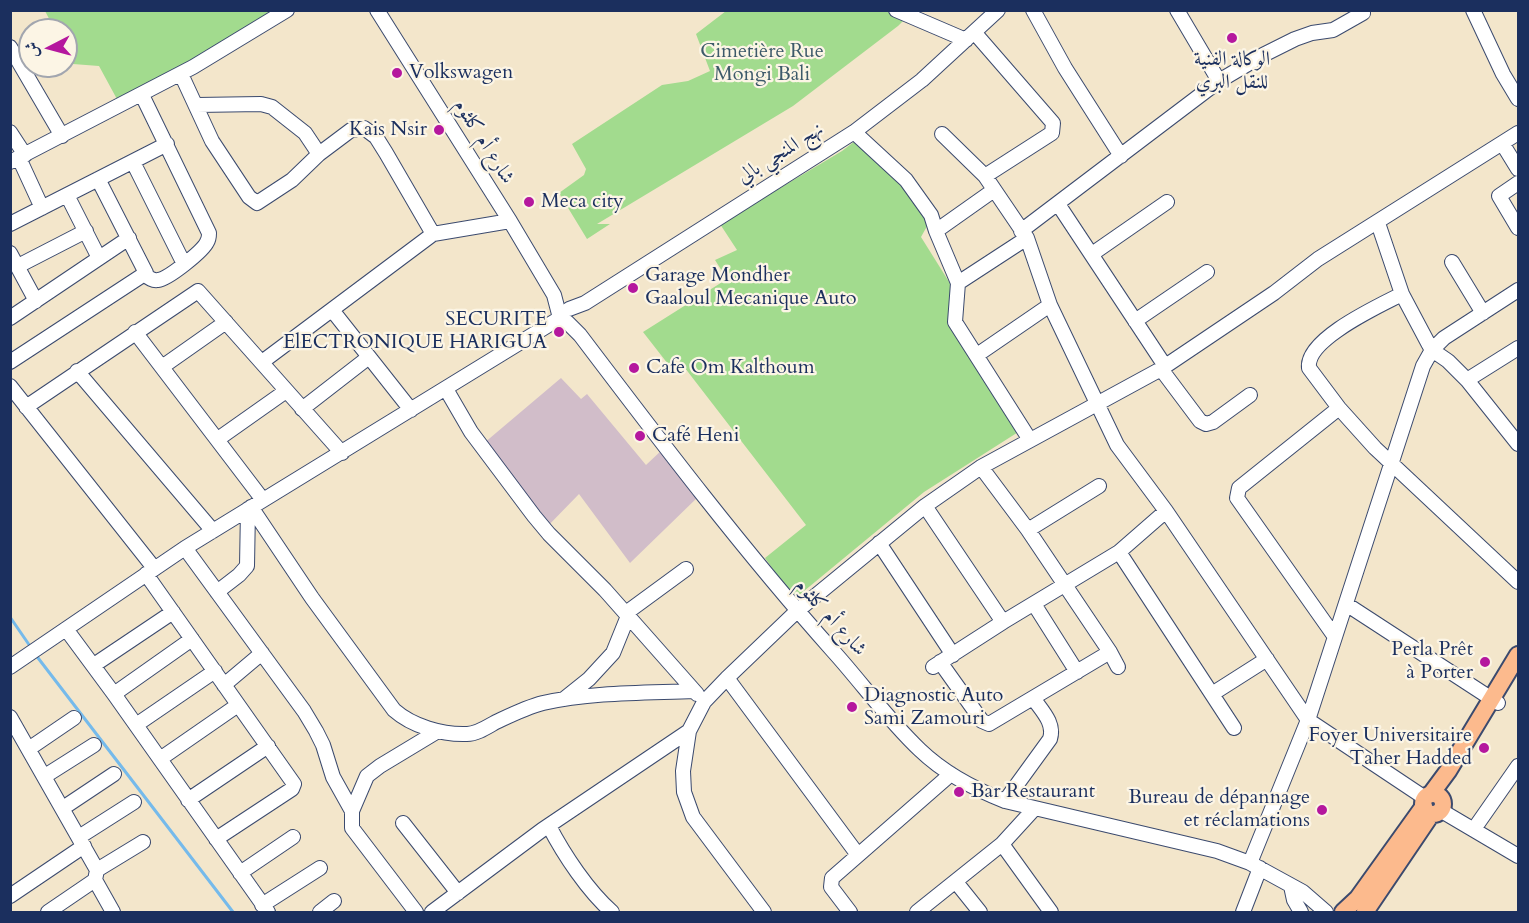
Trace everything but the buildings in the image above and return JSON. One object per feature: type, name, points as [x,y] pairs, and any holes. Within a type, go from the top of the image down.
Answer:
[{"type":"main road","points":[[1495,701],[1518,655]]},
{"type":"main road","points":[[1365,912],[1432,804],[1448,771],[1518,670]]},
{"type":"main road","points":[[1343,912],[1358,898],[1432,804]]},
{"type":"street","points":[[18,158],[181,74],[287,10]]},
{"type":"street","name":"شارع أم كلثوم","points":[[377,10],[580,335],[779,591],[920,750],[951,774],[1005,801],[1185,843],[1255,865],[1308,895],[1326,912]]},
{"type":"street","points":[[896,10],[970,36],[1053,123],[1052,133],[985,176]]},
{"type":"street","name":"نهج المنجي بالي","points":[[10,667],[185,548],[567,315],[854,132],[922,80],[998,10]]},
{"type":"street","points":[[1033,10],[1065,68],[1121,156]]},
{"type":"street","points":[[1177,10],[1219,81]]},
{"type":"street","points":[[958,284],[1024,235],[1058,204],[1219,81],[1295,39],[1338,28],[1363,13],[1362,10]]},
{"type":"street","points":[[1473,10],[1503,74],[1518,99]]},
{"type":"street","points":[[11,49],[62,136]]},
{"type":"street","points":[[181,74],[212,141],[249,197],[257,203],[292,180],[302,168],[351,130],[364,128],[376,137],[387,153],[432,234]]},
{"type":"street","points":[[142,94],[209,233],[205,246],[160,280],[154,281],[145,275]]},
{"type":"street","points":[[197,105],[261,104],[272,107],[305,132],[319,154]]},
{"type":"street","points":[[10,132],[18,158],[42,208]]},
{"type":"street","points":[[854,132],[906,180],[931,215],[958,284],[955,322],[1030,440]]},
{"type":"street","points":[[764,912],[693,818],[684,792],[683,771],[689,731],[704,702],[727,678],[797,610],[925,506],[981,466],[1163,368],[1274,293],[1318,260],[1518,133]]},
{"type":"street","points":[[942,134],[985,176],[1024,235],[1050,305],[1117,445],[1166,511],[1308,720],[1432,804],[1518,856]]},
{"type":"street","points":[[1502,143],[1518,169]]},
{"type":"street","points":[[10,225],[167,144]]},
{"type":"street","points":[[133,162],[184,264]]},
{"type":"street","points":[[98,179],[146,270],[145,275]]},
{"type":"street","points":[[1518,183],[1499,196],[1518,228]]},
{"type":"street","points":[[936,231],[994,190]]},
{"type":"street","points":[[67,195],[99,258]]},
{"type":"street","points":[[1092,254],[1167,202]]},
{"type":"street","points":[[1058,204],[1163,368],[1200,421],[1213,422],[1250,395]]},
{"type":"street","points":[[262,362],[432,234],[510,221]]},
{"type":"street","points":[[1378,223],[1402,294],[1432,350],[1448,361],[1467,380],[1516,437]]},
{"type":"street","points":[[18,266],[86,231]]},
{"type":"street","points":[[10,318],[129,238]]},
{"type":"street","points":[[10,252],[36,301]]},
{"type":"street","points":[[1452,262],[1483,313]]},
{"type":"street","points":[[1135,321],[1207,272]]},
{"type":"street","points":[[10,362],[145,275]]},
{"type":"street","points":[[1243,912],[1255,865],[1308,720],[1424,366],[1432,350],[1444,338],[1518,290]]},
{"type":"street","points":[[26,407],[196,291],[342,453]]},
{"type":"street","points":[[1402,294],[1345,324],[1310,357],[1309,368],[1339,408],[1375,448],[1518,582]]},
{"type":"street","points":[[977,355],[1050,305]]},
{"type":"street","points":[[332,310],[411,410]]},
{"type":"street","points":[[162,367],[226,322]]},
{"type":"street","points":[[135,333],[218,440],[254,506],[312,598],[394,710],[403,718],[438,731],[467,735],[514,713],[564,699],[694,691]]},
{"type":"street","points":[[1467,380],[1518,348]]},
{"type":"street","points":[[302,409],[369,357]]},
{"type":"street","points":[[77,371],[213,531]]},
{"type":"street","points":[[10,386],[150,571],[173,612],[293,781],[294,787],[216,839]]},
{"type":"street","points":[[446,389],[471,432],[534,516],[627,615],[704,702]]},
{"type":"street","points":[[218,440],[286,391]]},
{"type":"street","points":[[1335,637],[1236,494],[1239,488],[1339,408]]},
{"type":"street","points":[[981,466],[1028,530],[1118,667]]},
{"type":"street","points":[[1028,530],[1100,486]]},
{"type":"street","points":[[217,592],[247,566],[254,506]]},
{"type":"street","points":[[925,506],[1003,622]]},
{"type":"street","points":[[1110,652],[986,724],[937,665],[1119,552],[1166,511]]},
{"type":"street","points":[[879,543],[953,655]]},
{"type":"street","points":[[185,548],[316,731],[333,777],[352,811]]},
{"type":"street","points":[[1119,552],[1234,728]]},
{"type":"street","points":[[564,699],[589,679],[613,653],[627,615],[686,568]]},
{"type":"street","points":[[1034,604],[1077,672]]},
{"type":"street","points":[[1346,604],[1495,701]]},
{"type":"street","points":[[94,665],[173,612]]},
{"type":"street","points":[[66,629],[136,724],[265,909],[320,868]]},
{"type":"street","points":[[114,694],[192,639]]},
{"type":"street","points":[[224,685],[262,653]]},
{"type":"street","points":[[1212,694],[1267,659]]},
{"type":"street","points":[[136,724],[214,671]]},
{"type":"street","points":[[727,678],[858,855]]},
{"type":"street","points":[[1005,801],[1053,732],[1051,725],[1033,698]]},
{"type":"street","points":[[160,759],[238,705]]},
{"type":"street","points":[[10,717],[30,748],[81,842],[113,912]]},
{"type":"street","points":[[30,748],[74,718]]},
{"type":"street","points":[[416,912],[352,828],[352,811],[368,776],[380,765],[438,731]]},
{"type":"street","points":[[432,912],[549,826],[689,731]]},
{"type":"street","points":[[45,776],[94,745]]},
{"type":"street","points":[[188,800],[268,746]]},
{"type":"street","points":[[1474,829],[1518,766]]},
{"type":"street","points":[[63,808],[114,774]]},
{"type":"street","points":[[850,912],[831,887],[832,878],[951,774]]},
{"type":"street","points":[[10,896],[134,802]]},
{"type":"street","points":[[917,912],[1002,844],[1034,809]]},
{"type":"street","points":[[403,823],[458,893]]},
{"type":"street","points":[[549,826],[559,845],[600,902],[612,912]]},
{"type":"street","points":[[240,873],[293,837]]},
{"type":"street","points":[[48,912],[143,842]]},
{"type":"street","points":[[1002,844],[1052,912]]},
{"type":"street","points":[[956,882],[980,912]]},
{"type":"street","points":[[1291,886],[1294,900],[1301,912]]},
{"type":"street","points":[[320,912],[334,901]]},
{"type":"shaded area","points":[[561,378],[581,399],[587,394],[646,465],[663,449],[699,496],[630,563],[579,494],[543,531],[477,449]]},
{"type":"green space","name":"Cimetière Rue Mongi Bali","points":[[885,10],[900,19],[913,11],[898,26],[793,106],[597,224],[610,224],[587,239],[559,193],[584,175],[586,169],[572,144],[662,85],[688,81],[710,71],[696,34],[726,11]]},
{"type":"green space","points":[[45,11],[272,11],[191,62],[118,101],[99,66],[78,64],[78,18],[49,18]]},
{"type":"green space","points":[[859,138],[911,188],[931,219],[921,237],[956,293],[951,320],[1023,429],[924,492],[798,596],[791,595],[765,558],[806,525],[678,359],[668,364],[643,332],[727,279],[715,260],[737,250],[720,224],[842,151]]},
{"type":"waterway","points":[[10,617],[32,649]]},
{"type":"waterway","points":[[35,654],[233,912]]},
{"type":"place","name":"الوكالة الفنية للنقل البري","points":[[1232,38]]},
{"type":"place","name":"Volkswagen","points":[[397,73]]},
{"type":"place","name":"Kais Nsir","points":[[439,130]]},
{"type":"place","name":"Meca city","points":[[529,202]]},
{"type":"place","name":"Garage Mondher Gaaloul Mecanique Auto","points":[[633,288]]},
{"type":"place","name":"SECURITE ElECTRONIQUE HARIGUA","points":[[559,332]]},
{"type":"place","name":"Cafe Om Kalthoum","points":[[634,368]]},
{"type":"place","name":"Café Heni","points":[[640,436]]},
{"type":"place","name":"Perla Prêt à Porter","points":[[1485,662]]},
{"type":"place","name":"Diagnostic Auto Sami Zamouri","points":[[852,707]]},
{"type":"place","name":"Foyer Universitaire Taher Hadded","points":[[1484,748]]},
{"type":"place","name":"Bar Restaurant","points":[[959,792]]},
{"type":"place","name":"Bureau de dépannage et réclamations","points":[[1322,810]]}]
